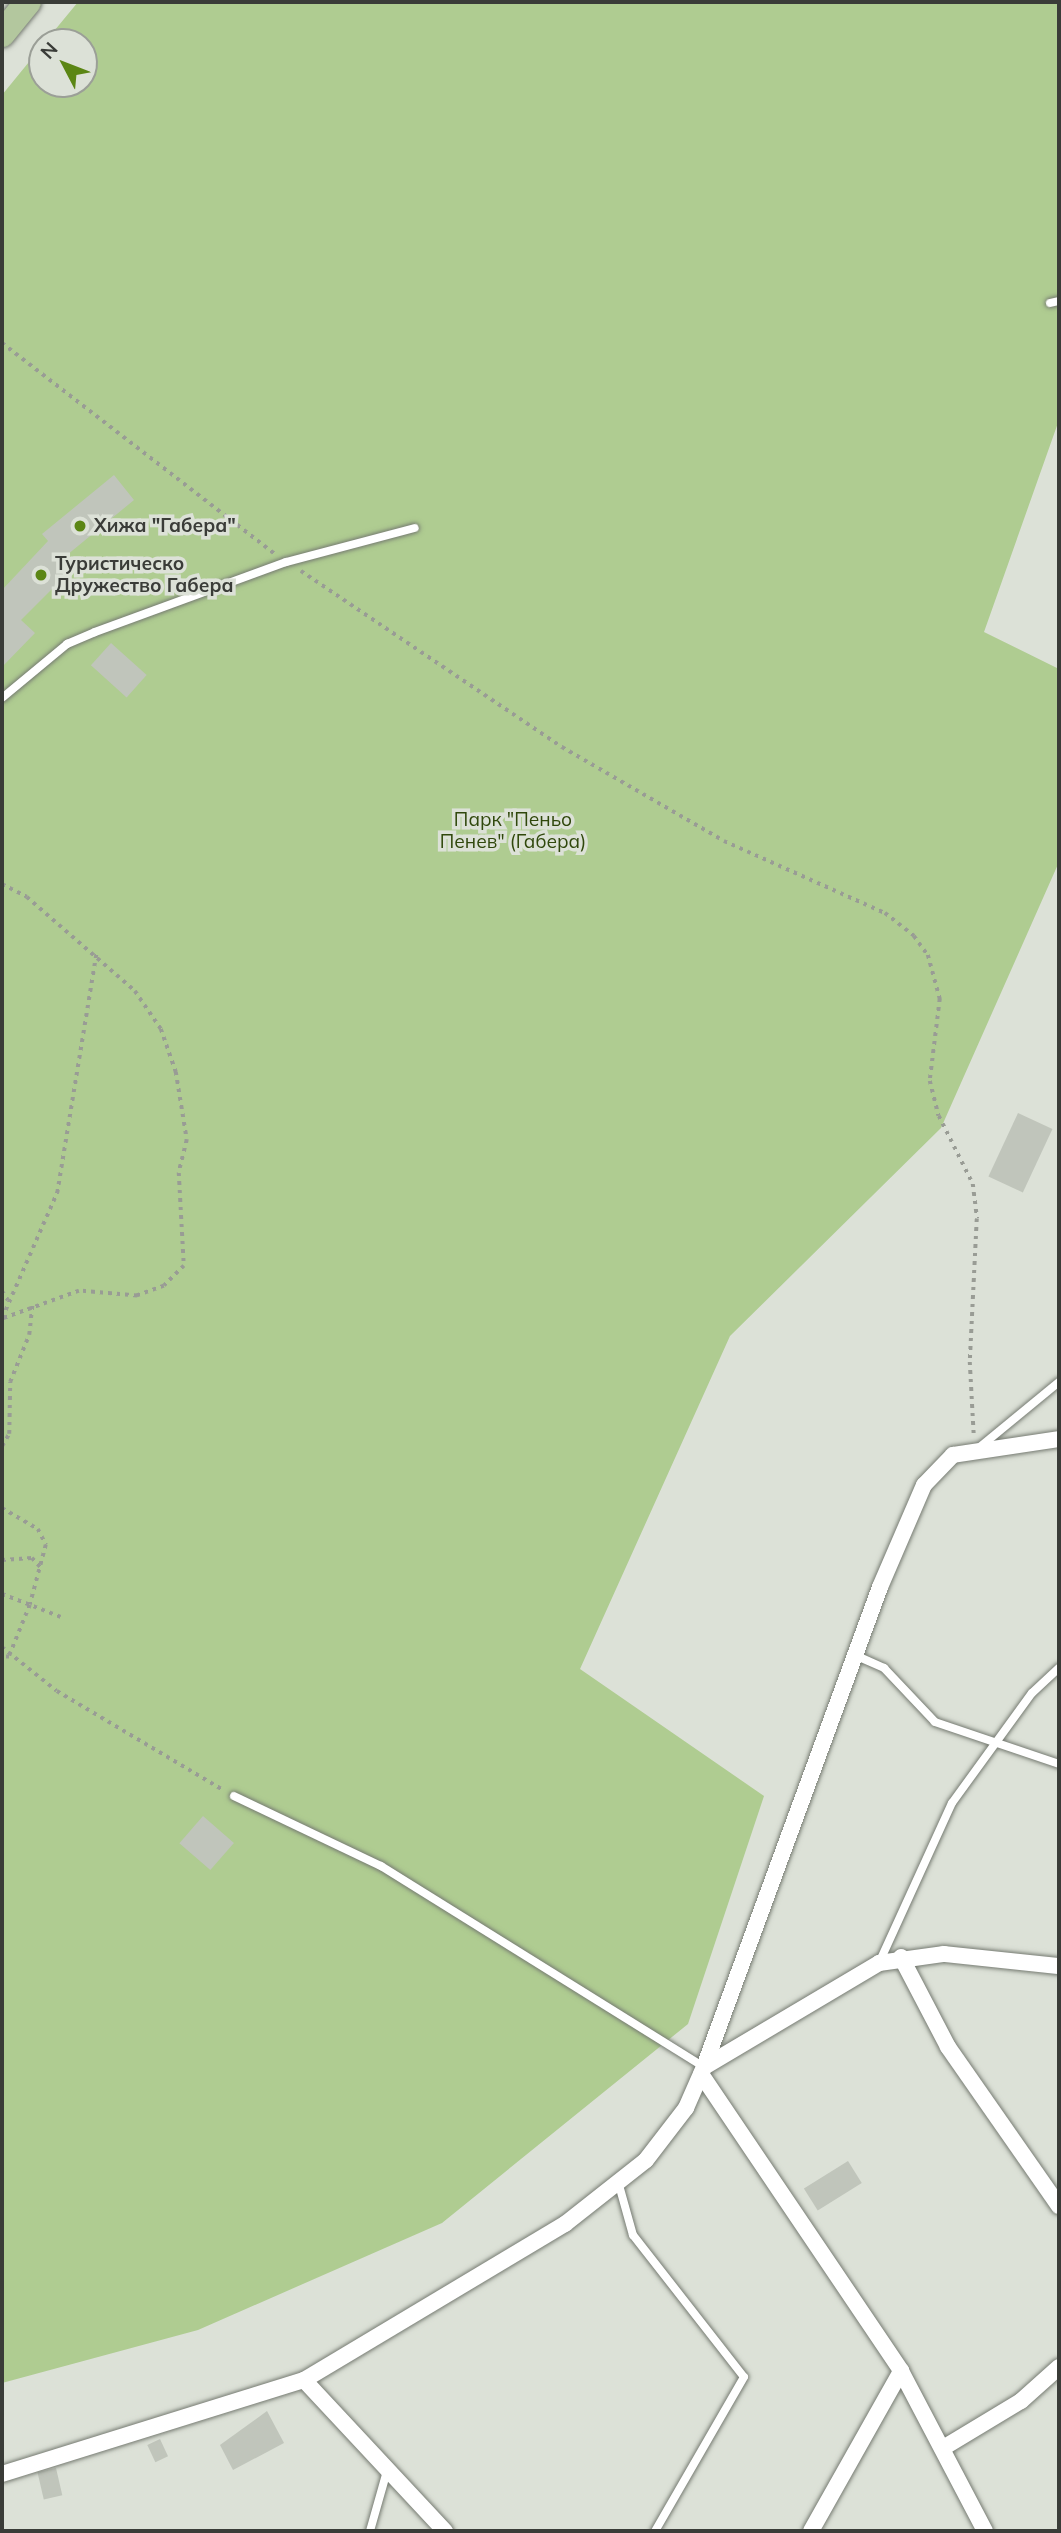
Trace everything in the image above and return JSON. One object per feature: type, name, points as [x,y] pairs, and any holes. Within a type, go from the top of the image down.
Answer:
[{"type":"main road","points":[[2,34],[28,2]]},
{"type":"street","points":[[2,2474],[304,2380],[523,2250],[619,2185],[668,2135],[702,2070],[924,1485],[953,1455],[1059,1439]]},
{"type":"street","points":[[702,2070],[879,1963],[901,1957],[944,1954],[1059,1966]]},
{"type":"street","points":[[901,1957],[948,2047],[1059,2206]]},
{"type":"street","points":[[702,2070],[901,2371],[985,2531]]},
{"type":"street","points":[[943,2448],[1020,2401],[1059,2367]]},
{"type":"street","points":[[811,2531],[901,2371]]},
{"type":"street","points":[[304,2380],[445,2531]]},
{"type":"lane","points":[[2,698],[67,644],[286,562],[415,528]]},
{"type":"lane","points":[[975,1451],[1031,1411],[1059,1382]]},
{"type":"lane","points":[[857,1656],[884,1668],[935,1722],[1059,1764]]},
{"type":"lane","points":[[879,1963],[952,1803],[1000,1744],[1032,1693],[1059,1668]]},
{"type":"lane","points":[[234,1796],[381,1866],[702,2070]]},
{"type":"lane","points":[[619,2185],[633,2235],[744,2377],[655,2531]]},
{"type":"lane","points":[[370,2531],[387,2471]]},
{"type":"path","points":[[2,343],[286,562],[451,667],[562,747],[724,841],[885,913],[914,936],[928,955],[940,999],[930,1081],[939,1116],[973,1184],[977,1219],[970,1362],[975,1451]]},
{"type":"path","points":[[2,884],[96,954],[135,991],[160,1029],[176,1072],[186,1112],[178,1173],[184,1266],[164,1286],[138,1296],[79,1291],[32,1304],[2,1319]]},
{"type":"path","points":[[2,1319],[8,1300],[57,1194],[96,954]]},
{"type":"path","points":[[2,1291],[8,1300]]},
{"type":"path","points":[[2,1446],[9,1434],[10,1382],[29,1335],[32,1304]]},
{"type":"path","points":[[2,1507],[38,1528],[46,1545],[43,1570],[9,1657]]},
{"type":"path","points":[[2,1560],[32,1558],[43,1570]]},
{"type":"path","points":[[2,1594],[61,1617]]},
{"type":"path","points":[[2,1647],[9,1657],[234,1796]]},
{"type":"path","points":[[2,1657],[9,1657]]},
{"type":"green space","name":"Парк \"Пеньо Пенев\" (Габера)","points":[[78,2],[1059,2],[1059,420],[984,632],[1059,669],[1059,862],[941,1128],[730,1336],[580,1669],[764,1796],[688,2024],[442,2223],[198,2330],[2,2383],[2,95],[28,63],[28,98],[98,98],[98,28],[57,28]]},
{"type":"building","name":"Туристическо Дружество Габера","points":[[114,475],[134,500],[67,555],[76,565],[21,620],[35,633],[2,667],[2,590],[48,541],[42,534]]},
{"type":"building","points":[[111,643],[147,675],[127,697],[91,665]]},
{"type":"building","points":[[1018,1113],[1052,1129],[1023,1193],[988,1176]]},
{"type":"building","points":[[203,1816],[234,1843],[210,1870],[179,1843]]},
{"type":"building","points":[[848,2161],[862,2183],[818,2211],[804,2189]]},
{"type":"building","points":[[267,2411],[284,2443],[233,2470],[220,2445]]},
{"type":"building","points":[[160,2439],[168,2456],[155,2462],[147,2445]]},
{"type":"building","points":[[56,2468],[62,2495],[44,2500],[37,2472]]},
{"type":"place","name":"Хижа \"Габера\"","points":[[80,526]]},
{"type":"place","name":"Туристическо Дружество Габера","points":[[41,575]]}]
